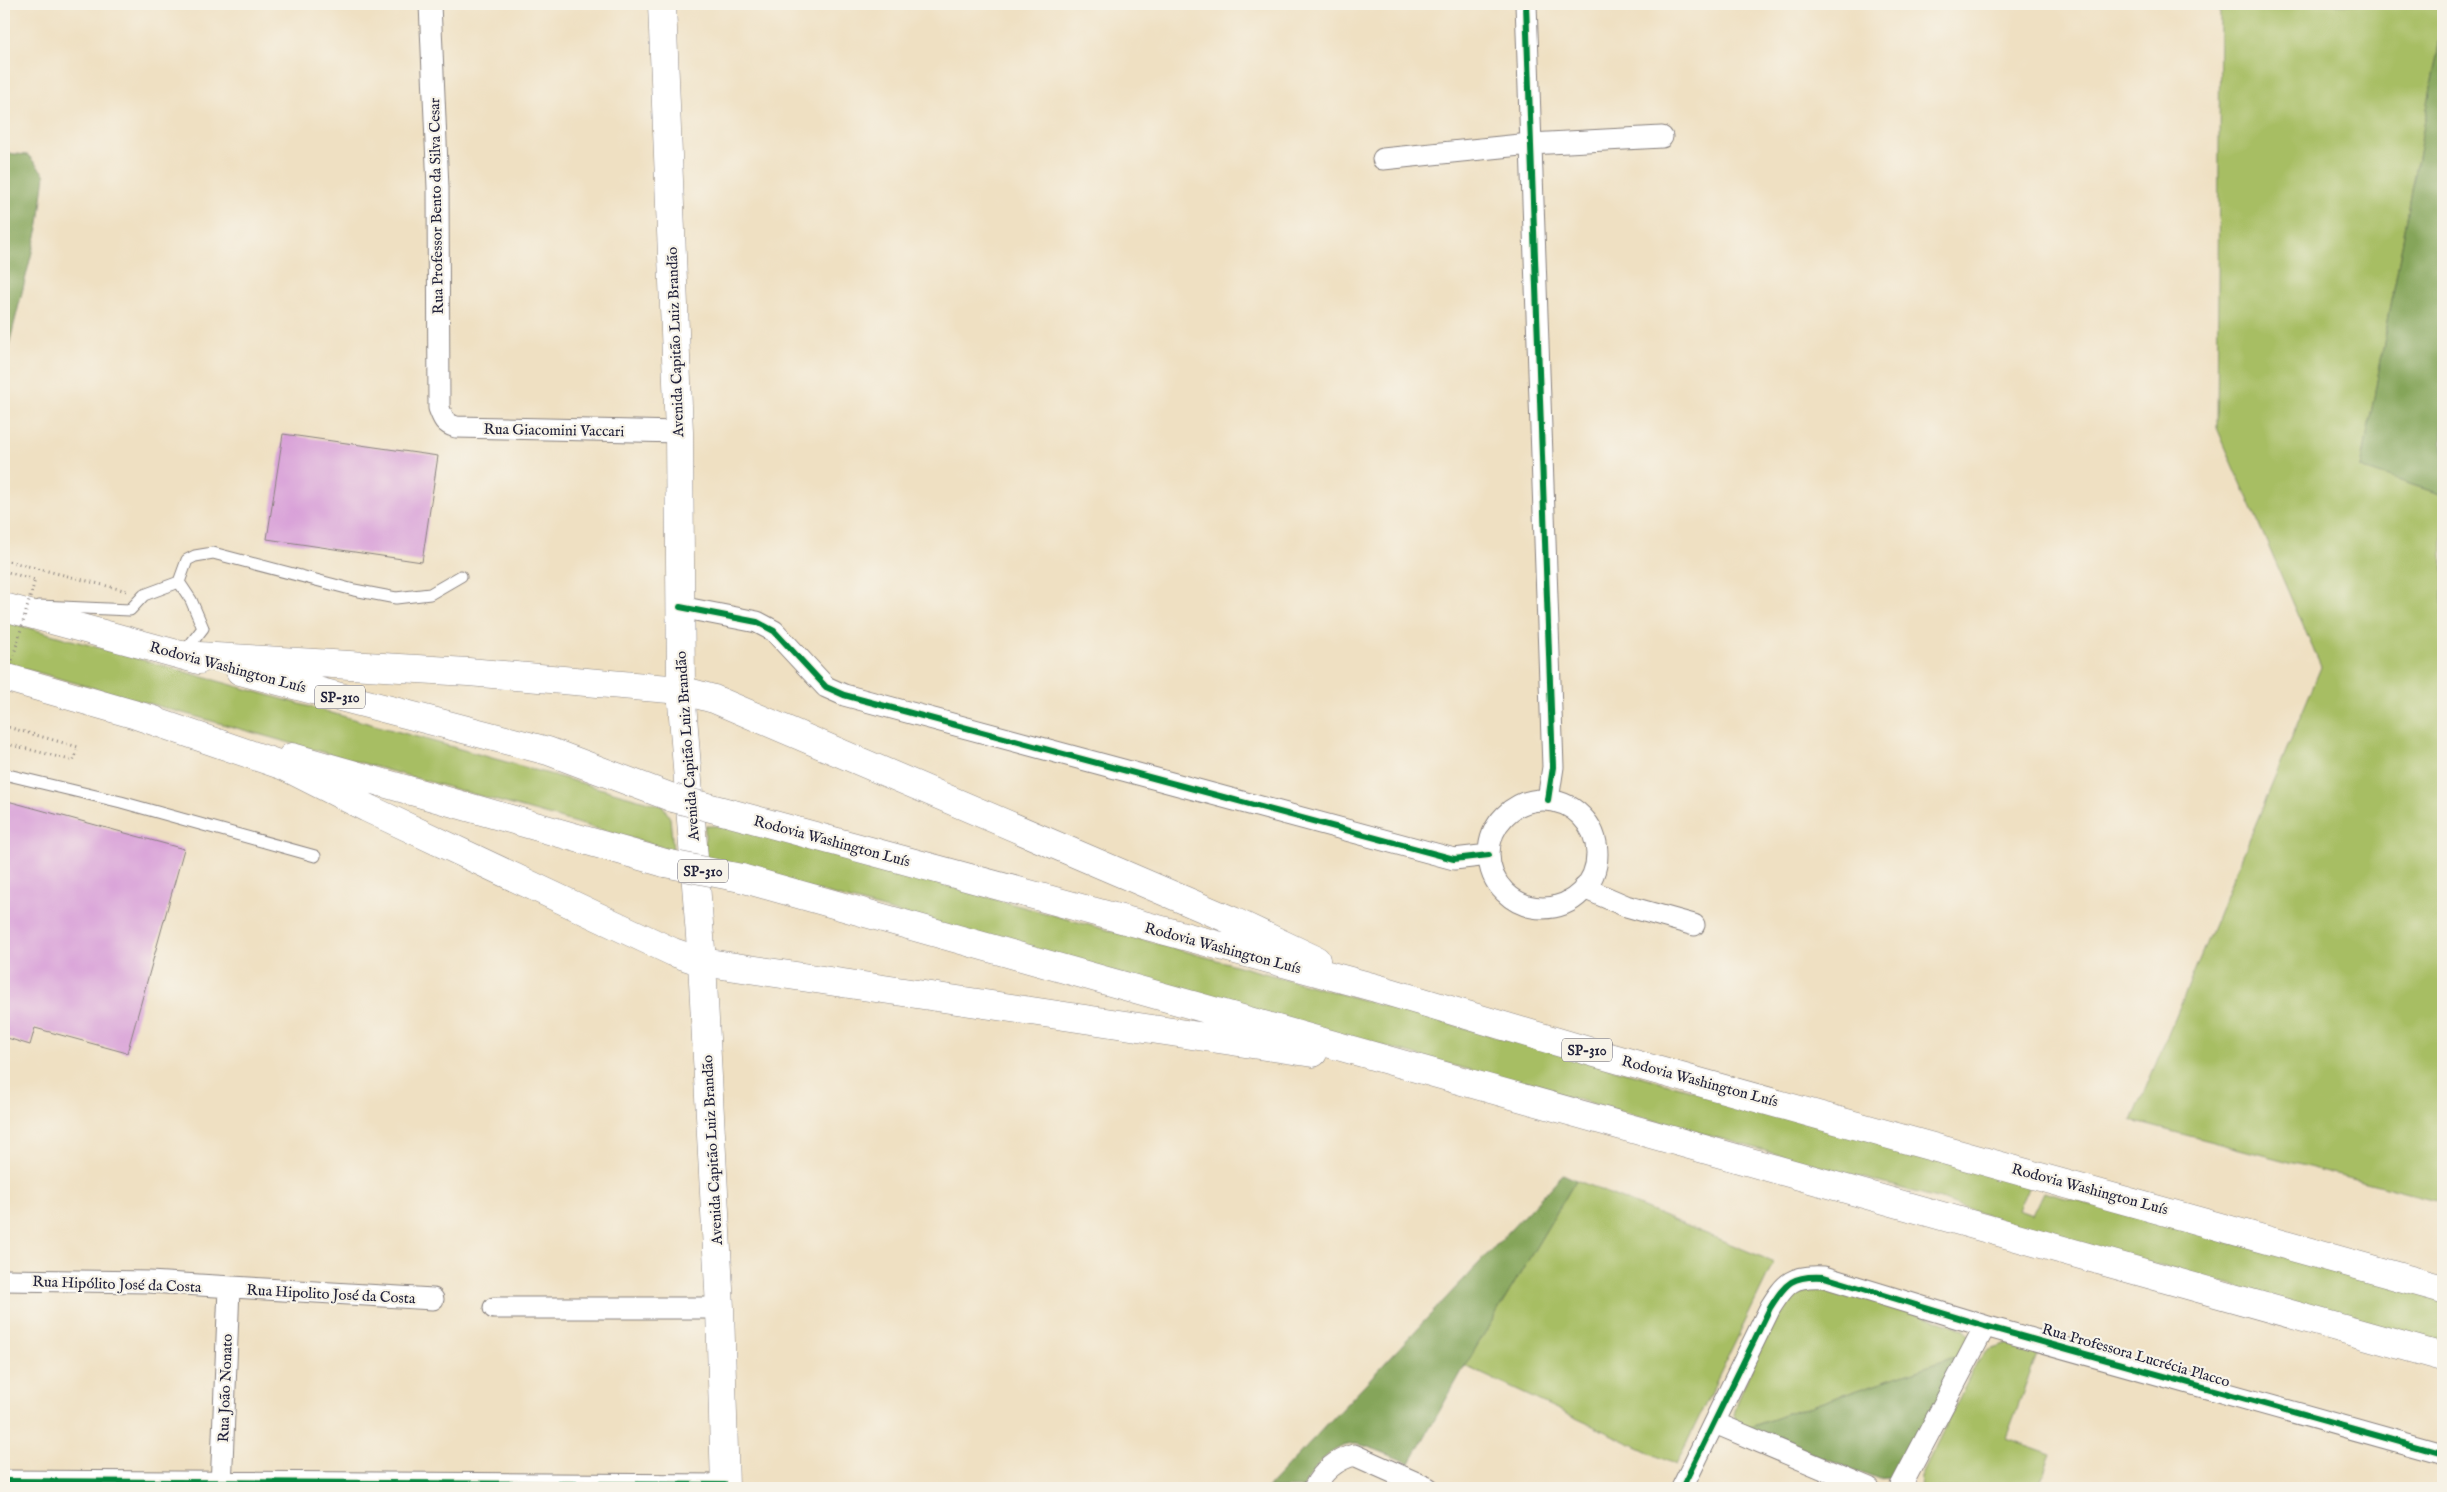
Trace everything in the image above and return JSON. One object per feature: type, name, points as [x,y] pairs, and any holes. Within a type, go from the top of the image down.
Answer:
[{"type":"main road","name":"Avenida Capitão Luiz Brandão","points":[[662,4],[679,432],[681,690],[702,962],[720,1308],[725,1487]]},
{"type":"main road","name":"Rodovia Washington Luís","points":[[4,606],[182,655],[548,751],[673,798],[1376,988],[1595,1053],[2443,1288]]},
{"type":"main road","points":[[182,655],[478,673],[681,690],[714,699],[1234,922],[1376,988]]},
{"type":"main road","name":"SP-310","points":[[4,677],[665,863],[740,878],[2443,1357]]},
{"type":"main road","points":[[4,681],[32,686]]},
{"type":"main road","points":[[136,715],[284,766],[664,948],[702,962],[1213,1040],[1418,1068]]},
{"type":"main road","points":[[2318,1322],[2443,1370]]},
{"type":"street","name":"Rua Professor Bento da Silva Cesar","points":[[430,4],[438,188],[439,408]]},
{"type":"street","points":[[1526,4],[1553,757],[1552,784],[1548,800]]},
{"type":"street","points":[[1383,159],[1530,144],[1662,137]]},
{"type":"street","name":"Rua Giacomini Vaccari","points":[[439,408],[447,425],[456,427],[679,432]]},
{"type":"street","points":[[680,606],[757,622],[774,631],[826,687],[844,695],[1454,859],[1489,855]]},
{"type":"street","points":[[1548,800],[1573,809],[1590,828],[1595,840],[1596,866],[1584,888],[1575,897],[1550,907],[1525,905],[1513,899],[1496,880],[1489,855],[1490,842],[1502,819],[1523,804],[1548,800]]},
{"type":"street","points":[[1584,888],[1626,906],[1694,925]]},
{"type":"street","name":"Rua Professora Lucrécia Placco","points":[[1682,1488],[1770,1308],[1781,1290],[1795,1278],[1807,1276],[1824,1277],[1985,1326],[2443,1454]]},
{"type":"street","name":"Rua Hipólito José da Costa","points":[[4,1280],[149,1282],[229,1288]]},
{"type":"street","name":"Rua Hipolito José da Costa","points":[[229,1288],[433,1299]]},
{"type":"street","name":"Rua João Nonato","points":[[221,1485],[229,1288]]},
{"type":"street","points":[[494,1308],[720,1308]]},
{"type":"street","points":[[1900,1488],[1985,1326]]},
{"type":"street","points":[[1715,1423],[1869,1488]]},
{"type":"street","points":[[1314,1488],[1321,1475],[1331,1466],[1341,1458],[1354,1455],[1428,1488]]},
{"type":"street","points":[[4,1481],[221,1485],[725,1487]]},
{"type":"lane","points":[[4,606],[130,610],[144,595],[179,582],[187,560],[195,556],[213,553],[354,590],[396,598],[430,594],[461,576]]},
{"type":"lane","points":[[179,582],[191,600],[203,628],[182,655]]},
{"type":"lane","points":[[4,774],[121,802],[315,856]]},
{"type":"path","points":[[4,560],[144,595]]},
{"type":"path","points":[[4,572],[35,580],[4,689]]},
{"type":"path","points":[[4,726],[78,747],[74,761],[4,743]]},
{"type":"green space","points":[[2220,4],[2443,4],[2443,22],[2361,468],[2443,495],[2443,1202],[2132,1121],[2321,667],[2217,428]]},
{"type":"green space","points":[[2443,22],[2443,495],[2361,468]]},
{"type":"green space","points":[[4,153],[28,155],[45,175],[39,224],[4,365]]},
{"type":"green space","points":[[4,621],[663,806],[670,818],[673,850],[4,663]]},
{"type":"green space","points":[[705,826],[728,826],[2030,1183],[2018,1210],[2032,1215],[2043,1192],[2443,1299],[2443,1344],[2025,1229],[1944,1200],[705,860]]},
{"type":"green space","points":[[1563,1174],[1576,1180],[1465,1366],[1410,1463],[1366,1446],[1346,1445],[1323,1459],[1303,1488],[1267,1488]]},
{"type":"green space","points":[[1576,1180],[1774,1262],[1676,1465],[1465,1366]]},
{"type":"green space","points":[[1826,1284],[1965,1329],[1970,1336],[1966,1353],[1747,1428],[1736,1422],[1734,1414],[1738,1401],[1777,1307],[1804,1285]]},
{"type":"green space","points":[[2008,1344],[2038,1352],[2006,1438],[2051,1454],[2038,1488],[1920,1488],[1921,1476],[1978,1360],[1989,1350]]},
{"type":"green space","points":[[1966,1353],[1903,1471],[1893,1478],[1879,1480],[1747,1428]]},
{"type":"building","points":[[283,434],[438,456],[422,562],[267,539]]},
{"type":"building","points":[[4,800],[184,849],[127,1053],[35,1028],[30,1045],[4,1037]]},
{"type":"cycle path","points":[[1526,4],[1553,767],[1548,800]]},
{"type":"cycle path","points":[[680,607],[757,622],[774,631],[826,687],[844,695],[1454,859],[1489,855]]},
{"type":"cycle path","points":[[1682,1488],[1770,1308],[1786,1286],[1805,1277],[1824,1277],[1985,1326],[2443,1454]]},
{"type":"cycle path","points":[[4,1481],[725,1485]]}]
